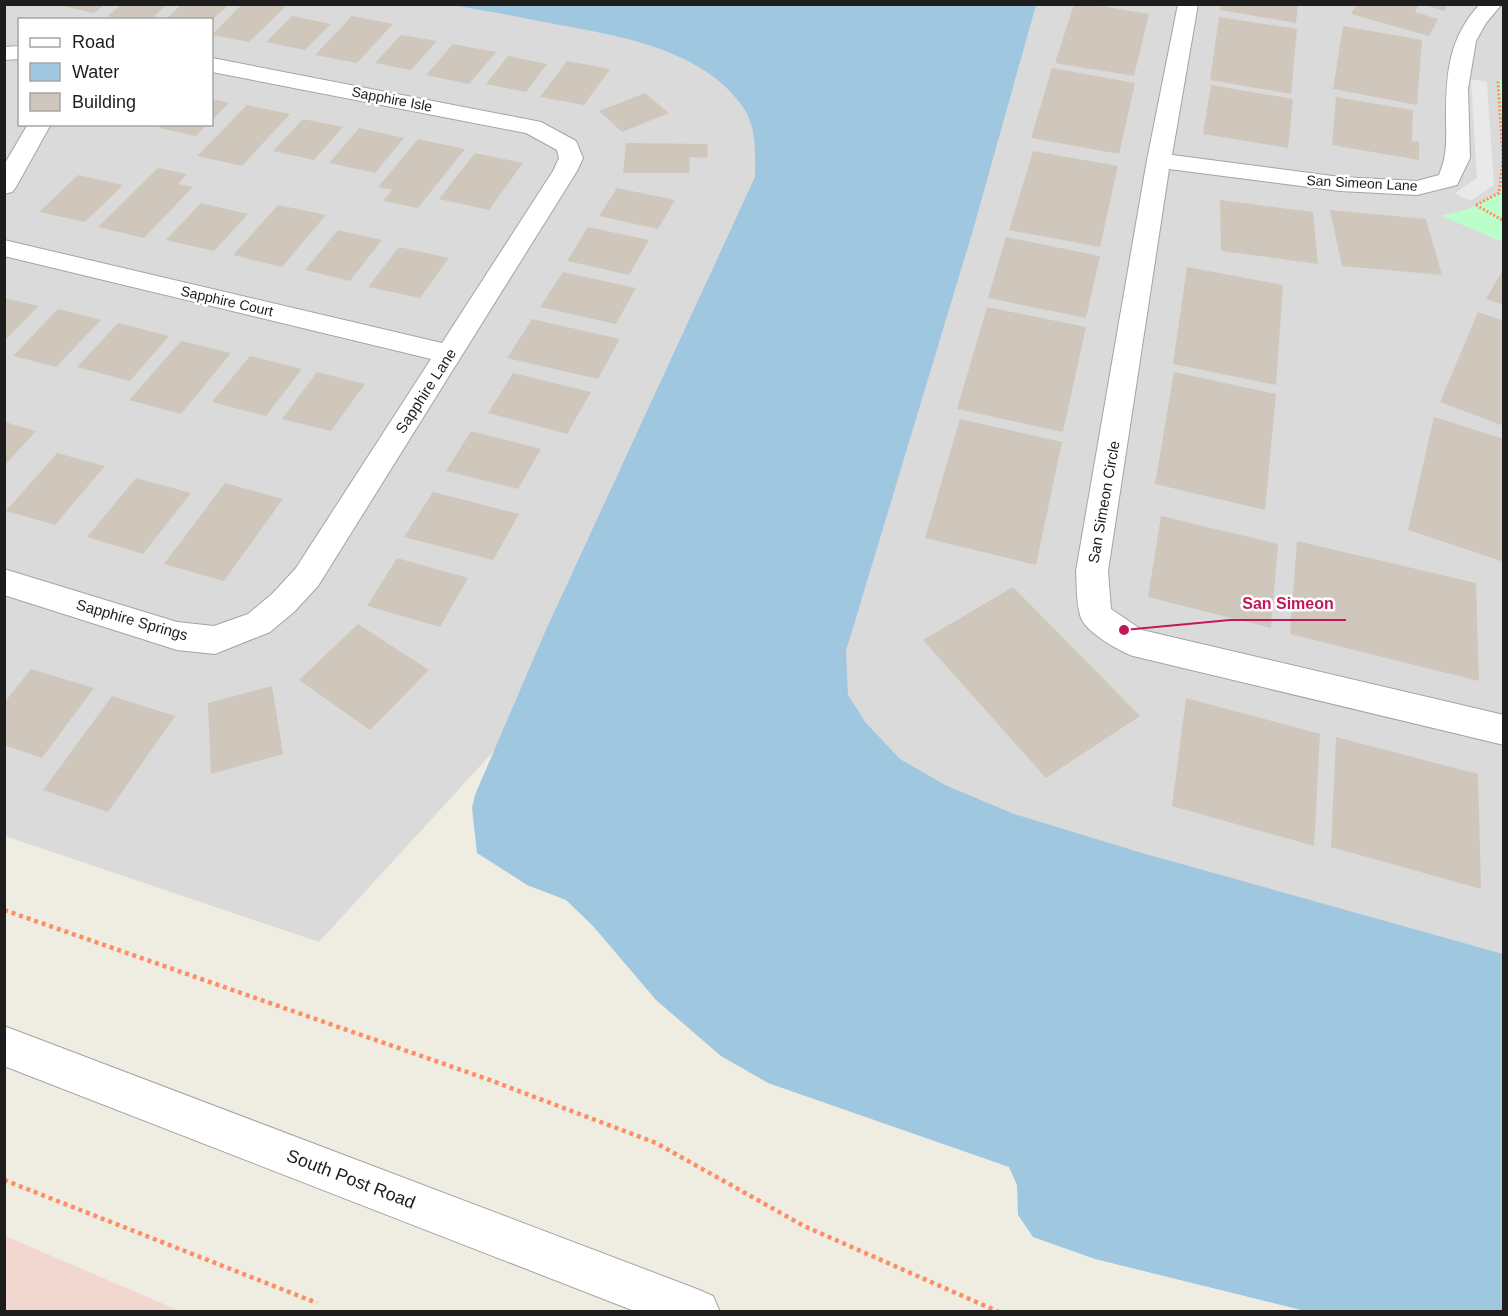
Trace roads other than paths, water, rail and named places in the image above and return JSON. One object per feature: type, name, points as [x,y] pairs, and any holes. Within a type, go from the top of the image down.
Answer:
[{"type":"street","name":"San Simeon Circle","points":[[1188,4],[1092,571],[1096,616],[1133,642],[1503,730]]},
{"type":"street","name":"San Simeon Lane","points":[[1160,160],[1266,176],[1340,184],[1416,188],[1449,180],[1458,158],[1456,89],[1465,41],[1478,20],[1492,4]]},
{"type":"street","name":"Sapphire Isle","points":[[213,65],[510,122],[547,133],[568,146]]},
{"type":"street","points":[[4,187],[39,126]]},
{"type":"street","name":"Sapphire Lane","points":[[260,623],[307,577],[565,171],[571,158],[568,146]]},
{"type":"street","name":"Sapphire Court","points":[[4,248],[449,354]]},
{"type":"street","name":"Sapphire Springs","points":[[4,582],[177,636],[215,640],[260,623]]},
{"type":"street","name":"South Post Road","points":[[4,1046],[697,1311]]},
{"type":"water","points":[[452,5],[1036,5],[973,230],[846,651],[848,695],[866,723],[900,759],[945,785],[1014,814],[1142,853],[1503,954],[1503,1311],[1305,1311],[1095,1259],[1033,1237],[1018,1215],[1017,1185],[1009,1167],[768,1083],[721,1056],[656,1000],[593,926],[566,900],[527,885],[477,853],[472,808],[475,795],[545,632],[755,177],[755,150],[751,123],[743,107],[726,87],[706,71],[683,58],[658,48],[606,34]]},
{"type":"place","name":"San Simeon","points":[[1124,630]]}]
